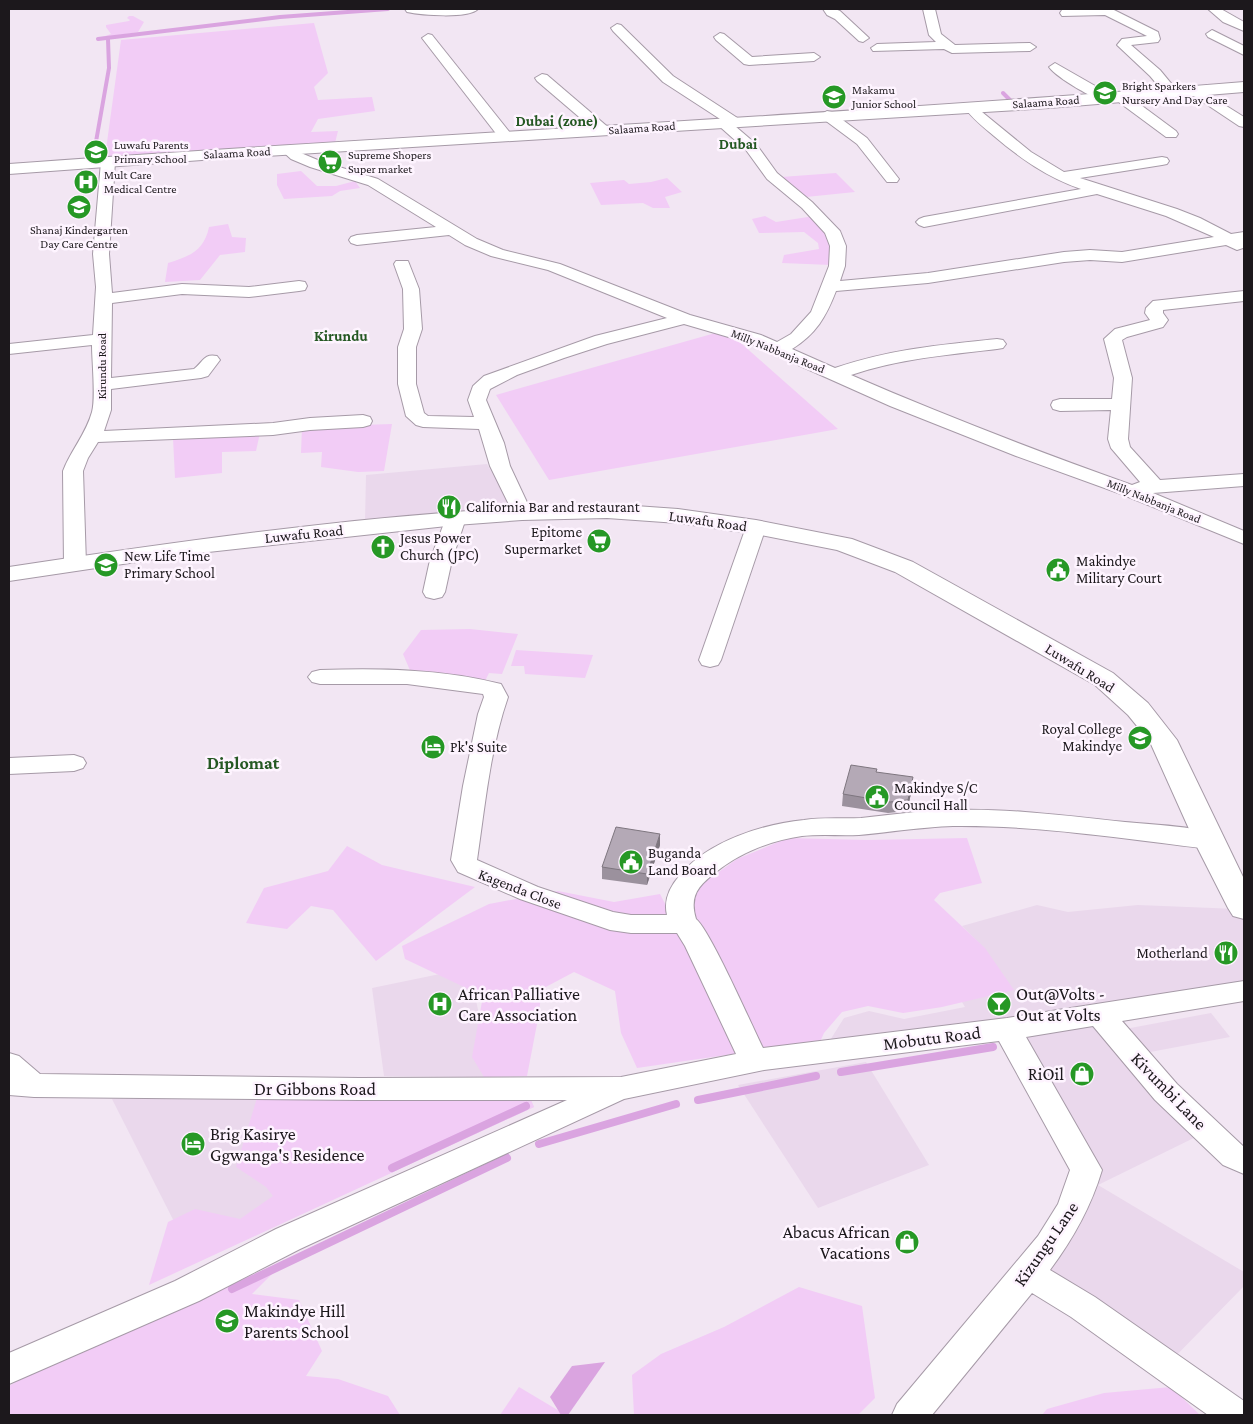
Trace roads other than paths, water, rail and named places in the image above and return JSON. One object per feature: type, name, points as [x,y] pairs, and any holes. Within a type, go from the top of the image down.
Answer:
[{"type":"main road","name":"Salaama Road","points":[[9,169],[826,115],[1114,98],[1244,87]]},
{"type":"main road","name":"Luwafu Road","points":[[9,574],[200,546],[456,518],[522,513],[630,512],[678,516],[843,544],[904,566],[1104,679],[1138,709],[1164,740],[1213,849],[1244,908]]},
{"type":"street","points":[[411,9],[431,12],[472,9]]},
{"type":"street","points":[[829,9],[831,12],[840,15],[847,27],[863,38]]},
{"type":"street","points":[[929,9],[935,35],[948,45],[958,49],[1030,47]]},
{"type":"street","points":[[1214,9],[1227,19],[1244,27]]},
{"type":"street","points":[[1066,13],[1107,11],[1154,35],[1154,39],[1126,42],[1123,45],[1155,73],[1172,93]]},
{"type":"street","points":[[617,28],[668,79],[729,122],[751,147],[772,176],[807,205],[832,231],[838,246],[837,266],[818,314],[813,322],[797,338],[779,349]]},
{"type":"street","points":[[1212,34],[1244,51]]},
{"type":"street","points":[[720,37],[749,61],[814,56]]},
{"type":"street","points":[[428,38],[506,137]]},
{"type":"street","points":[[877,48],[948,45]]},
{"type":"street","points":[[1055,67],[1069,77],[1114,98],[1171,134]]},
{"type":"street","points":[[542,78],[604,131]]},
{"type":"street","points":[[1196,91],[1244,123]]},
{"type":"street","points":[[970,106],[977,115],[1037,163],[1062,177],[1164,209],[1203,224],[1237,238],[1244,250]]},
{"type":"street","points":[[826,115],[862,141],[892,179]]},
{"type":"street","name":"Milly Nabbanja Road","points":[[288,150],[309,162],[372,182],[471,242],[486,249],[554,267],[684,319],[755,339],[897,402],[1128,490],[1244,538]]},
{"type":"street","points":[[1062,177],[1162,161]]},
{"type":"street","name":"Kirundu Road","points":[[74,564],[73,472],[78,458],[92,437],[102,410],[101,339],[104,299],[101,254],[108,162]]},
{"type":"street","points":[[924,222],[1001,209],[1098,189]]},
{"type":"street","points":[[357,240],[454,230]]},
{"type":"street","points":[[830,287],[937,277],[1064,257],[1090,255],[1129,256],[1206,245],[1237,238]]},
{"type":"street","points":[[402,264],[411,289],[413,329],[407,347],[407,384],[415,416],[429,422],[486,423]]},
{"type":"street","points":[[104,299],[182,289],[249,292],[299,286]]},
{"type":"street","points":[[1154,486],[1122,448],[1118,439],[1123,378],[1113,339],[1115,336],[1157,323],[1158,320],[1154,313],[1154,308],[1160,305],[1244,296]]},
{"type":"street","points":[[522,513],[500,466],[477,400],[477,395],[482,386],[490,380],[601,340],[684,319]]},
{"type":"street","points":[[9,349],[101,339]]},
{"type":"street","points":[[835,374],[874,361],[907,354],[997,344]]},
{"type":"street","points":[[103,384],[196,374],[202,372],[211,360]]},
{"type":"street","points":[[1060,405],[1120,404]]},
{"type":"street","points":[[92,437],[273,429],[310,424],[363,421]]},
{"type":"street","points":[[1128,490],[1154,486],[1244,480]]},
{"type":"street","points":[[434,592],[441,560],[456,518]]},
{"type":"street","points":[[710,660],[732,592],[756,528]]},
{"type":"street","name":"Kagenda Close","points":[[320,677],[416,678],[492,689],[496,696],[490,714],[475,786],[464,860],[467,866],[476,872],[529,893],[610,921],[631,924],[683,924]]},
{"type":"street","points":[[9,766],[74,763]]},
{"type":"street","points":[[754,1061],[699,946],[690,929],[683,924],[679,904],[683,889],[700,870],[726,852],[762,837],[803,828],[850,827],[963,818],[1031,821],[1210,840]]},
{"type":"street","name":"Mobutu Road","points":[[621,1088],[754,1061],[1007,1029],[1244,991]]},
{"type":"street","name":"Kivumbi Lane","points":[[1099,1014],[1166,1092],[1234,1156],[1244,1162]]},
{"type":"street","name":"Kizungu Lane","points":[[910,1415],[1054,1239],[1082,1190],[1086,1170],[1007,1029]]},
{"type":"street","points":[[9,1064],[21,1085]]},
{"type":"street","name":"Dr Gibbons Road","points":[[21,1085],[350,1089],[621,1088]]},
{"type":"street","points":[[9,1369],[187,1291],[288,1239],[621,1088]]},
{"type":"street","points":[[1028,1273],[1083,1307],[1236,1415]]},
{"type":"waterway","points":[[98,39],[280,17],[388,9]]},
{"type":"waterway","points":[[100,160],[94,153],[109,68],[108,39]]},
{"type":"waterway","points":[[1003,93],[1010,100]]},
{"type":"waterway","points":[[841,1072],[993,1047]]},
{"type":"waterway","points":[[698,1100],[816,1076]]},
{"type":"waterway","points":[[539,1144],[676,1104]]},
{"type":"waterway","points":[[392,1168],[526,1106]]},
{"type":"waterway","points":[[232,1289],[507,1158]]},
{"type":"place","name":"Bright Sparkers Nursery And Day Care","points":[[1105,93]]},
{"type":"place","name":"Makamu Junior School","points":[[834,97]]},
{"type":"place","name":"Luwafu Parents Primary School","points":[[96,152]]},
{"type":"place","name":"Supreme Shopers Super market","points":[[330,162]]},
{"type":"place","name":"Mult Care Medical Centre","points":[[86,182]]},
{"type":"place","name":"Shanaj Kindergarten Day Care Centre","points":[[79,207]]},
{"type":"place","name":"California Bar and restaurant","points":[[449,507]]},
{"type":"place","name":"Epitome Supermarket","points":[[599,541]]},
{"type":"place","name":"Jesus Power Church (JPC)","points":[[383,547]]},
{"type":"place","name":"New Life Time Primary School","points":[[106,565]]},
{"type":"place","name":"Makindye Military Court","points":[[1058,570]]},
{"type":"place","name":"Royal College Makindye","points":[[1140,738]]},
{"type":"place","name":"Pk's Suite","points":[[433,747]]},
{"type":"place","name":"Makindye S/C Council Hall","points":[[877,797]]},
{"type":"place","name":"Buganda Land Board","points":[[631,862]]},
{"type":"place","name":"Motherland","points":[[1226,953]]},
{"type":"place","name":"African Palliative Care Association","points":[[440,1004]]},
{"type":"place","name":"Out@Volts - Out at Volts","points":[[999,1004]]},
{"type":"place","name":"RiOil","points":[[1082,1074]]},
{"type":"place","name":"Brig Kasirye Ggwanga's Residence","points":[[193,1144]]},
{"type":"place","name":"Abacus African Vacations","points":[[907,1242]]},
{"type":"place","name":"Makindye Hill Parents School","points":[[227,1321]]},
{"type":"district","name":"Dubai (zone)","points":[[557,121]]},
{"type":"district","name":"Dubai","points":[[738,144]]},
{"type":"district","name":"Kirundu","points":[[341,336]]},
{"type":"district","name":"Diplomat","points":[[243,763]]}]
